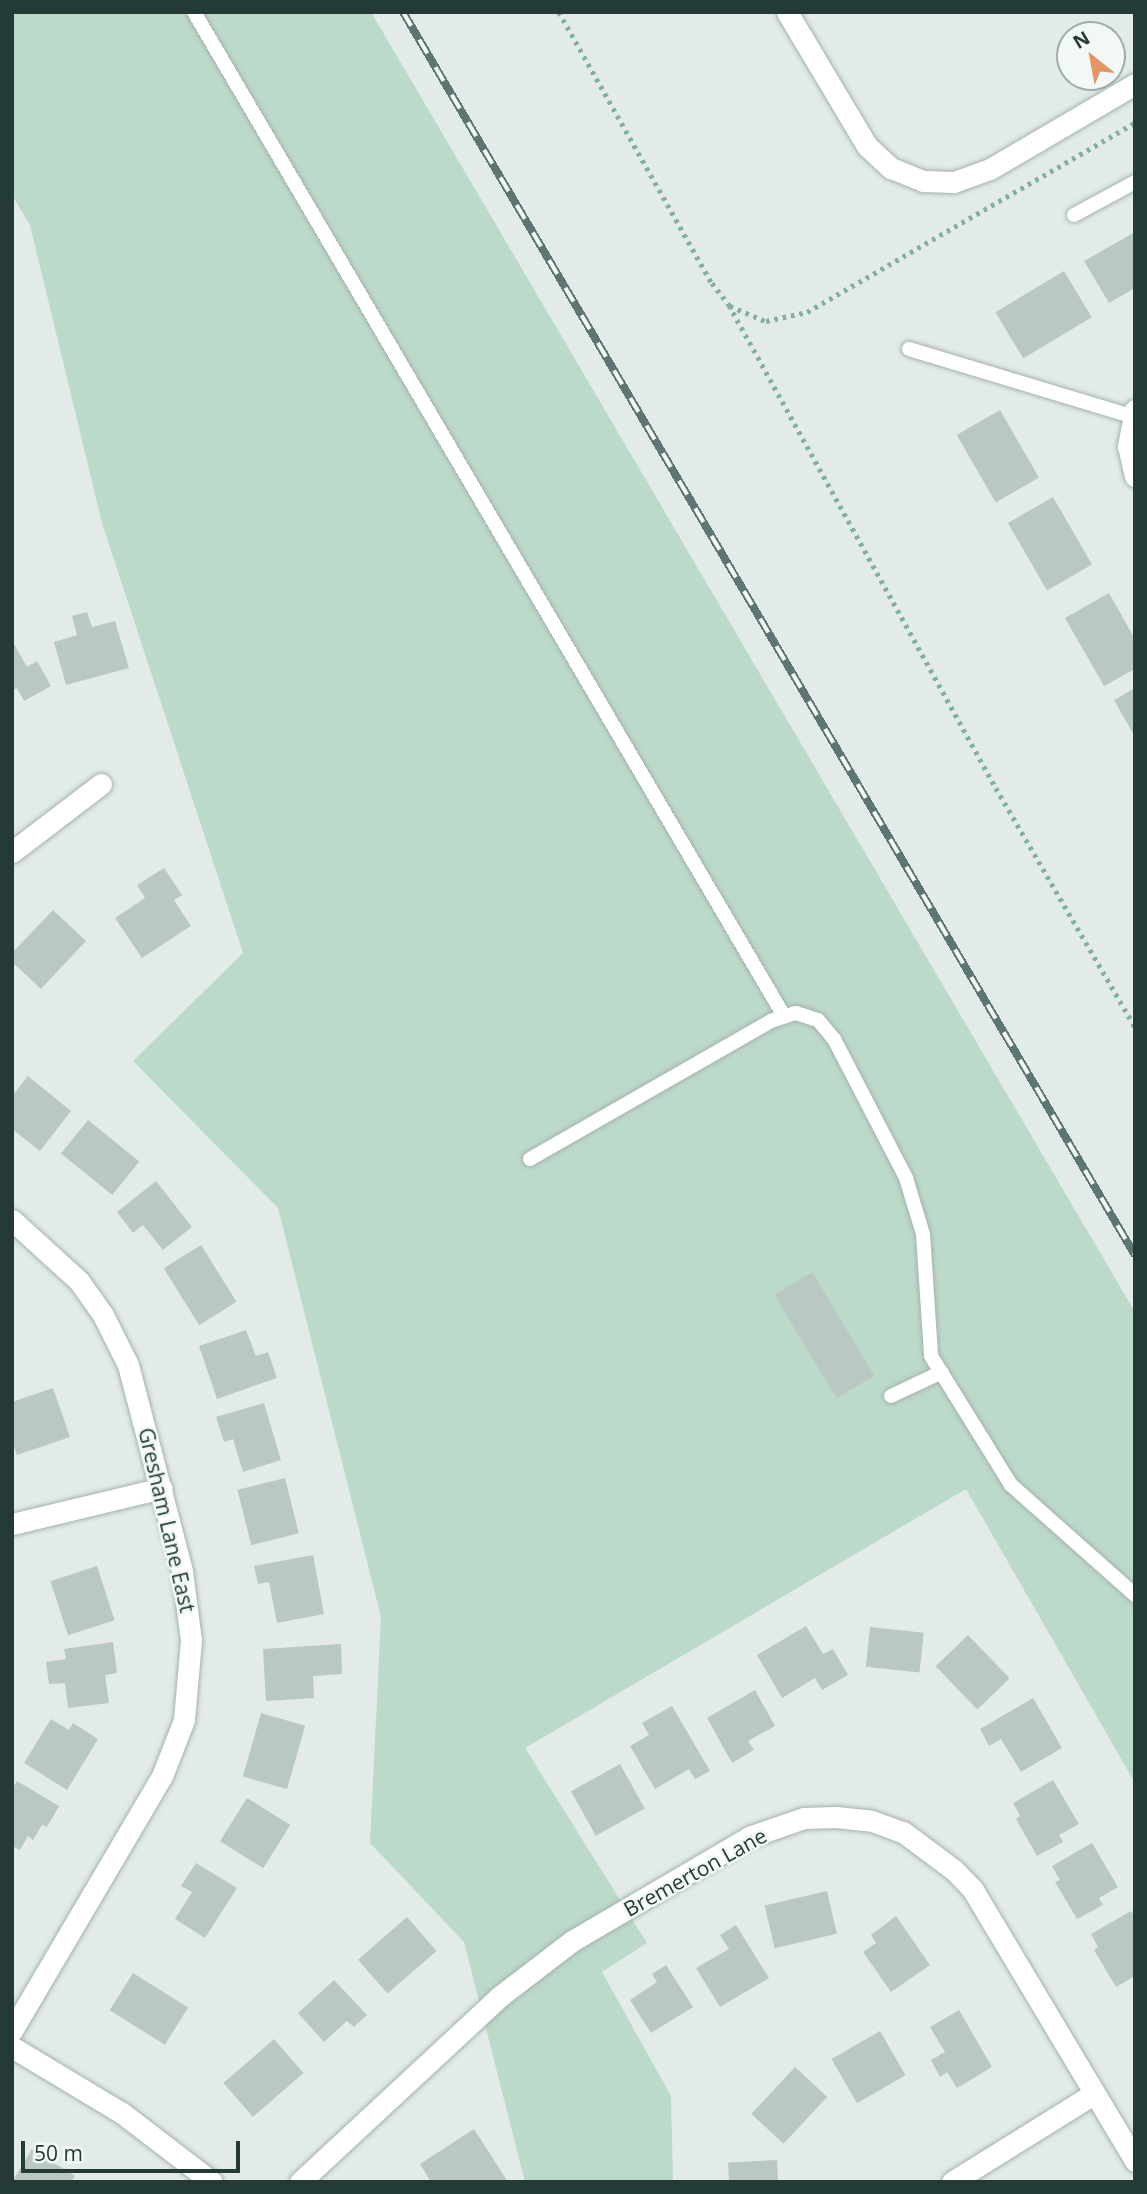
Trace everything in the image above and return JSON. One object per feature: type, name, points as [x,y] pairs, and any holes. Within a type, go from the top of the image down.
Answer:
[{"type":"street","points":[[787,12],[867,146],[891,168],[923,181],[954,182],[990,169],[1135,84]]},
{"type":"street","points":[[1133,413],[1128,446],[1135,476]]},
{"type":"street","points":[[12,852],[102,784]]},
{"type":"street","name":"Gresham Lane East","points":[[12,1220],[63,1262],[103,1315],[135,1385],[162,1488],[189,1609],[191,1640],[184,1720],[145,1808],[12,2031]]},
{"type":"street","points":[[12,1524],[162,1488]]},
{"type":"street","name":"Bremerton Lane","points":[[300,2182],[545,1959],[749,1837],[804,1818],[872,1821],[903,1832],[954,1870],[973,1890],[1135,2161]]},
{"type":"street","points":[[12,2047],[122,2113],[212,2182]]},
{"type":"street","points":[[952,2182],[1095,2093]]},
{"type":"lane","points":[[194,12],[784,1016]]},
{"type":"lane","points":[[1074,215],[1134,182]]},
{"type":"lane","points":[[909,349],[1133,413]]},
{"type":"lane","points":[[530,1159],[784,1016],[796,1013],[818,1020],[834,1039],[906,1178],[923,1234],[931,1356],[1011,1485],[1135,1595]]},
{"type":"lane","points":[[891,1396],[942,1373]]},
{"type":"path","points":[[559,12],[653,182],[729,305],[996,788],[1135,1027]]},
{"type":"path","points":[[729,305],[766,321],[807,312],[1135,123]]},
{"type":"green space","points":[[12,12],[371,12],[1135,1312],[1135,1783],[966,1489],[525,1748],[647,1943],[602,1972],[671,2096],[673,2182],[525,2182],[464,1942],[370,1843],[381,1617],[278,1208],[133,1061],[243,953],[102,523],[30,225],[12,195]]},
{"type":"building","points":[[1135,232],[1135,288],[1109,303],[1084,261]]},
{"type":"building","points":[[1064,271],[1092,317],[1023,358],[995,312]]},
{"type":"building","points":[[1000,410],[1039,478],[996,503],[957,435]]},
{"type":"building","points":[[1053,497],[1092,565],[1047,591],[1008,523]]},
{"type":"building","points":[[1109,593],[1135,639],[1135,669],[1104,686],[1065,618]]},
{"type":"building","points":[[87,612],[92,627],[115,621],[129,668],[66,685],[54,642],[77,635],[72,616]]},
{"type":"building","points":[[12,640],[27,667],[37,661],[51,686],[24,701],[17,688],[12,690]]},
{"type":"building","points":[[1135,688],[1135,737],[1114,700]]},
{"type":"building","points":[[164,868],[182,895],[174,900],[191,926],[142,958],[115,918],[145,898],[137,885]]},
{"type":"building","points":[[53,910],[86,941],[41,989],[12,962],[12,953]]},
{"type":"building","points":[[28,1076],[71,1111],[40,1151],[12,1129],[12,1096]]},
{"type":"building","points":[[88,1120],[139,1162],[112,1195],[61,1153]]},
{"type":"building","points":[[156,1181],[192,1227],[163,1250],[143,1225],[133,1233],[117,1212]]},
{"type":"building","points":[[201,1245],[237,1302],[199,1325],[164,1268]]},
{"type":"building","points":[[812,1272],[874,1376],[837,1398],[774,1295]]},
{"type":"building","points":[[246,1330],[256,1356],[268,1352],[277,1378],[217,1399],[199,1346]]},
{"type":"building","points":[[53,1388],[70,1437],[17,1455],[12,1441],[12,1402]]},
{"type":"building","points":[[264,1403],[281,1460],[243,1472],[233,1439],[224,1442],[216,1417]]},
{"type":"building","points":[[285,1478],[299,1533],[251,1545],[237,1490]]},
{"type":"building","points":[[313,1555],[324,1614],[277,1623],[269,1582],[258,1584],[254,1566]]},
{"type":"building","points":[[97,1566],[115,1620],[68,1635],[50,1581]]},
{"type":"building","points":[[806,1626],[823,1654],[833,1649],[848,1675],[822,1690],[815,1678],[782,1698],[757,1655]]},
{"type":"building","points":[[870,1627],[924,1633],[920,1672],[866,1667]]},
{"type":"building","points":[[968,1635],[1010,1678],[977,1709],[936,1666]]},
{"type":"building","points":[[113,1642],[117,1673],[105,1675],[109,1703],[68,1708],[65,1683],[49,1684],[46,1662],[66,1659],[64,1649]]},
{"type":"building","points":[[341,1644],[342,1674],[313,1676],[314,1698],[266,1701],[263,1649]]},
{"type":"building","points":[[755,1690],[775,1726],[748,1741],[754,1750],[732,1763],[707,1718]]},
{"type":"building","points":[[1033,1698],[1062,1748],[1021,1772],[1001,1739],[989,1746],[980,1729]]},
{"type":"building","points":[[672,1706],[710,1771],[695,1779],[689,1769],[655,1789],[630,1746],[649,1735],[642,1723]]},
{"type":"building","points":[[261,1713],[305,1726],[287,1789],[243,1776]]},
{"type":"building","points":[[51,1719],[69,1730],[73,1723],[98,1739],[67,1790],[24,1763]]},
{"type":"building","points":[[620,1764],[645,1809],[596,1836],[571,1791]]},
{"type":"building","points":[[1053,1780],[1079,1824],[1059,1835],[1063,1842],[1037,1856],[1016,1819],[1020,1816],[1013,1803]]},
{"type":"building","points":[[17,1781],[59,1806],[47,1827],[42,1825],[33,1840],[28,1836],[20,1850],[12,1846],[12,1789]]},
{"type":"building","points":[[247,1798],[290,1825],[263,1868],[220,1841]]},
{"type":"building","points":[[1092,1843],[1118,1887],[1099,1898],[1103,1905],[1077,1919],[1055,1882],[1060,1880],[1052,1866]]},
{"type":"building","points":[[196,1863],[237,1888],[205,1938],[175,1919],[192,1892],[181,1886]]},
{"type":"building","points":[[827,1891],[837,1934],[775,1948],[765,1905]]},
{"type":"building","points":[[1131,1911],[1135,1917],[1135,1976],[1116,1987],[1094,1950],[1098,1947],[1091,1934]]},
{"type":"building","points":[[896,1916],[930,1965],[891,1992],[863,1952],[876,1943],[871,1935]]},
{"type":"building","points":[[407,1917],[437,1951],[387,1994],[358,1960]]},
{"type":"building","points":[[736,1925],[769,1978],[720,2007],[696,1968],[729,1949],[720,1935]]},
{"type":"building","points":[[666,1965],[693,2007],[651,2033],[630,2000],[657,1982],[652,1974]]},
{"type":"building","points":[[133,1973],[188,2007],[165,2045],[110,2010]]},
{"type":"building","points":[[334,1980],[367,2015],[354,2027],[347,2021],[324,2042],[298,2013]]},
{"type":"building","points":[[959,2010],[992,2067],[957,2088],[947,2072],[940,2077],[931,2060],[945,2052],[930,2027]]},
{"type":"building","points":[[880,2031],[906,2075],[857,2103],[832,2059]]},
{"type":"building","points":[[274,2039],[304,2073],[253,2117],[223,2083]]},
{"type":"building","points":[[795,2067],[827,2097],[784,2144],[751,2114]]},
{"type":"building","points":[[474,2129],[508,2182],[431,2182],[420,2164]]},
{"type":"building","points":[[32,2149],[75,2176],[71,2182],[12,2182]]},
{"type":"building","points":[[777,2160],[778,2182],[729,2182],[728,2163]]},
{"type":"railway","points":[[403,12],[1135,1255]]}]
